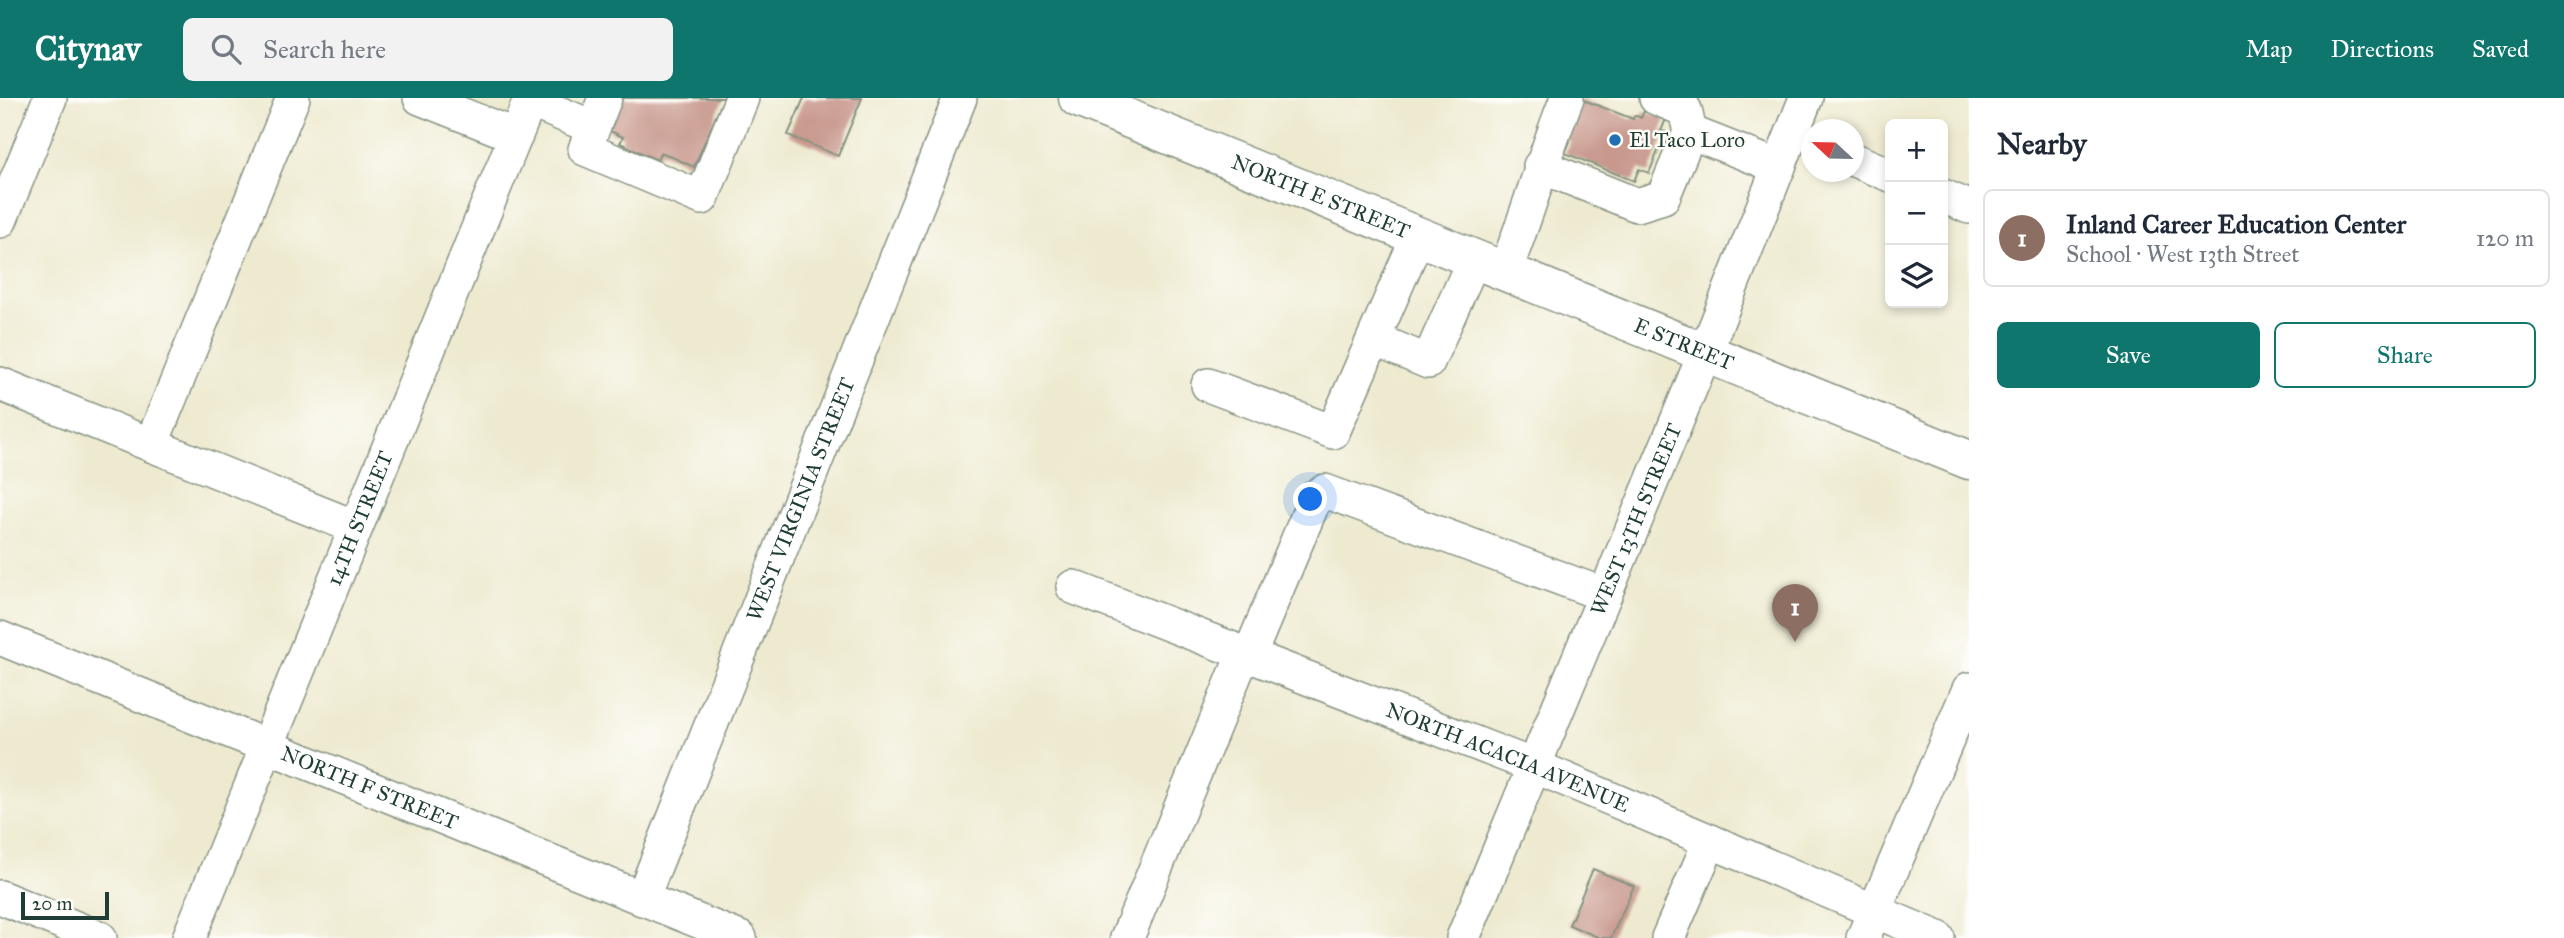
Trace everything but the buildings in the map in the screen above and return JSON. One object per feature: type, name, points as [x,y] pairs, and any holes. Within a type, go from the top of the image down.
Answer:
[{"type":"main road","name":"NORTH E STREET","points":[[1078,98],[1118,106],[1418,236],[1563,295]]},
{"type":"main road","name":"E STREET","points":[[1563,295],[1969,460]]},
{"type":"street","points":[[0,221],[50,98]]},
{"type":"street","points":[[152,445],[293,98]]},
{"type":"street","points":[[420,98],[516,136]]},
{"type":"street","points":[[530,100],[599,113],[585,149],[702,198],[742,98]]},
{"type":"street","name":"WEST VIRGINIA STREET","points":[[642,898],[960,98]]},
{"type":"street","points":[[1374,339],[1428,362],[1489,265],[1528,213],[1540,166],[1567,98]]},
{"type":"street","points":[[1540,166],[1637,205],[1663,197],[1690,132],[1685,110],[1656,98]]},
{"type":"street","name":"WEST 13TH STREET","points":[[1803,119],[1806,98]]},
{"type":"street","name":"14TH STREET","points":[[189,938],[530,100]]},
{"type":"street","points":[[1690,132],[1779,167]]},
{"type":"street","name":"WEST 13TH STREET","points":[[1464,938],[1779,167],[1801,139]]},
{"type":"street","points":[[1864,164],[1885,173]]},
{"type":"street","points":[[1948,198],[1969,207]]},
{"type":"street","points":[[1208,385],[1333,432],[1418,236]]},
{"type":"street","points":[[0,384],[355,527]]},
{"type":"street","points":[[1128,938],[1246,654],[1316,496],[1325,491],[1605,595]]},
{"type":"street","name":"NORTH ACACIA AVENUE","points":[[1073,587],[1534,766],[1710,841],[1868,924],[1938,938]]},
{"type":"street","name":"NORTH F STREET","points":[[0,638],[740,938]]},
{"type":"street","points":[[1868,924],[1969,689]]},
{"type":"street","points":[[1668,938],[1710,841]]},
{"type":"street","points":[[0,897],[100,938]]},
{"type":"place","name":"El Taco Loro","points":[[1615,140]]},
{"type":"place","name":"Inland Career Education Center","points":[[1795,642]]}]
